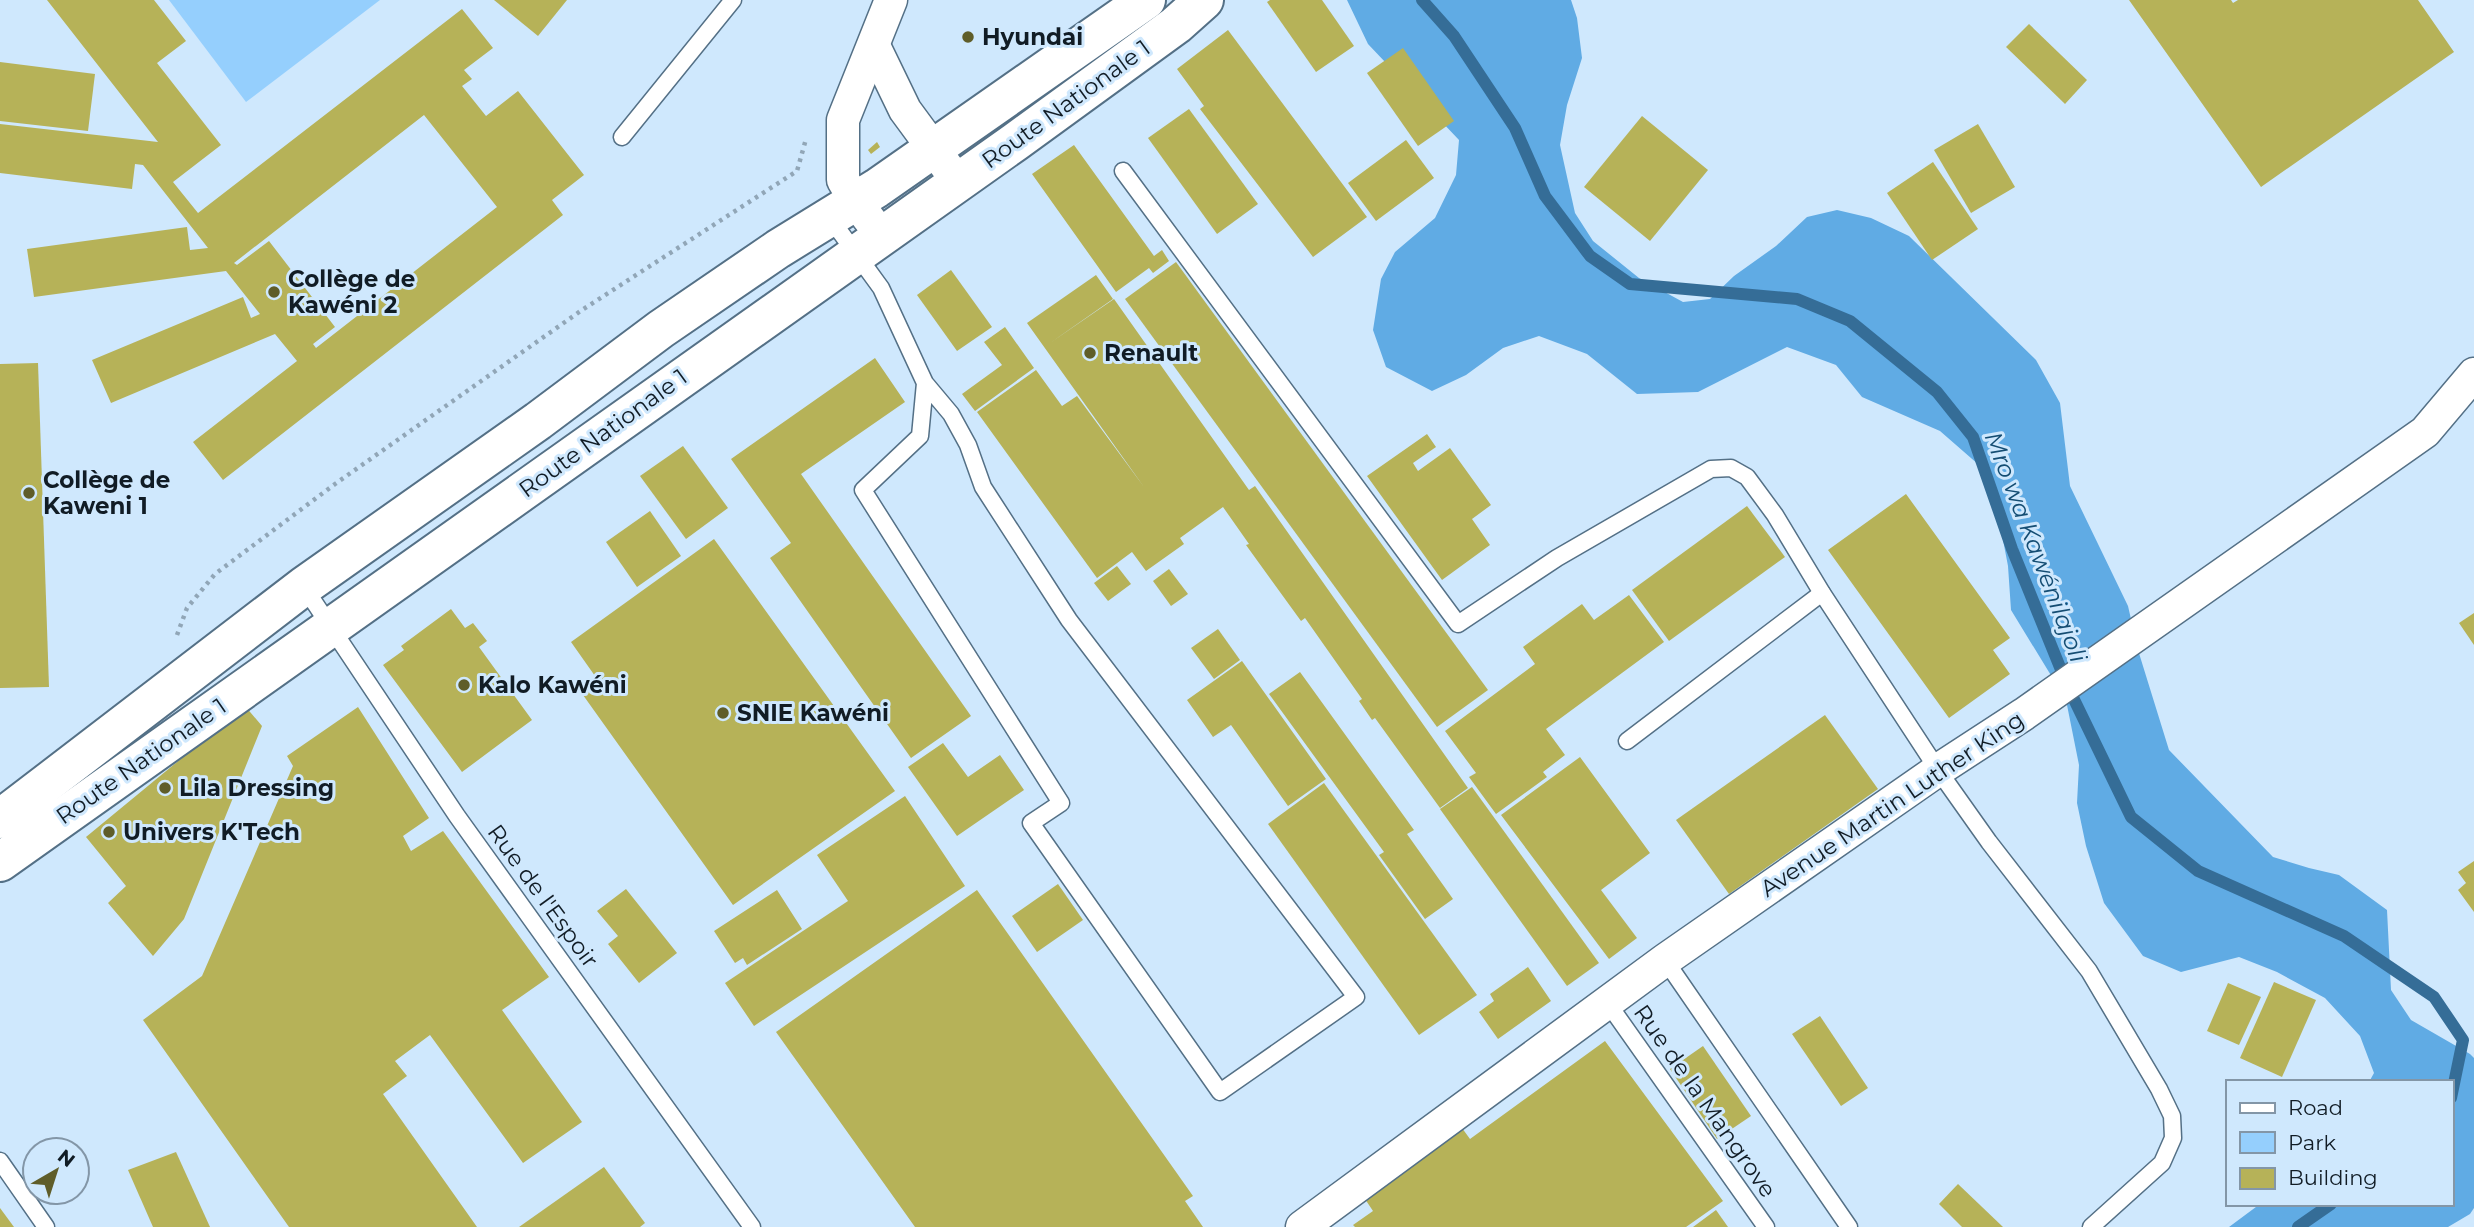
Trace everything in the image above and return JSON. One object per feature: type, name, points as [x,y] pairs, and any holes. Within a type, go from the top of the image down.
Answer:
[{"type":"main road","name":"Route Nationale 1","points":[[0,819],[303,586],[538,421],[660,328],[933,150],[1146,0]]},
{"type":"main road","name":"Route Nationale 1","points":[[0,862],[958,182],[1176,25],[1204,0]]},
{"type":"street","points":[[868,245],[843,210],[843,120],[891,0]]},
{"type":"street","points":[[874,46],[905,110],[958,182]]},
{"type":"street","name":"Avenue Martin Luther King","points":[[1321,1222],[1665,960],[2425,432],[2474,374]]},
{"type":"lane","points":[[622,137],[733,0]]},
{"type":"lane","points":[[1124,171],[1458,624],[1557,558],[1711,469],[1731,468],[1747,477],[1775,515],[1822,593],[1938,770],[1989,842],[2089,971],[2159,1089],[2172,1116],[2173,1138],[2162,1163],[2091,1227]]},
{"type":"lane","points":[[868,245],[881,288],[925,383],[951,414],[968,445],[983,487],[1069,620],[1356,997],[1220,1092],[1031,823],[1061,803],[863,490],[920,436],[925,383]]},
{"type":"lane","name":"Rue de l'Espoir","points":[[303,586],[457,816],[752,1227]]},
{"type":"lane","points":[[1627,741],[1822,593]]},
{"type":"lane","points":[[1665,960],[1849,1227]]},
{"type":"lane","name":"Rue de la Mangrove","points":[[1607,1002],[1766,1227]]},
{"type":"lane","points":[[0,1161],[46,1227]]},
{"type":"path","points":[[159,699],[173,645],[187,608],[215,574],[335,484],[582,310],[797,171],[812,118],[843,120]]},
{"type":"green space","points":[[169,0],[380,0],[246,102]]},
{"type":"shaded area","points":[[1347,0],[1571,0],[1577,18],[1582,58],[1567,105],[1560,145],[1575,213],[1593,241],[1639,278],[1683,302],[1710,299],[1734,276],[1776,246],[1807,217],[1837,210],[1871,218],[1909,236],[2036,360],[2060,403],[2070,486],[2128,606],[2138,650],[2169,750],[2273,857],[2339,875],[2387,910],[2391,990],[2411,1020],[2474,1058],[2474,1208],[2470,1214],[2448,1227],[2229,1227],[2257,1206],[2453,1206],[2453,1080],[2370,1080],[2374,1073],[2360,1036],[2325,998],[2277,972],[2239,957],[2181,972],[2143,956],[2104,903],[2086,846],[2077,803],[2079,765],[2066,700],[2011,610],[2008,566],[1999,519],[1979,465],[1940,431],[1862,397],[1836,365],[1787,347],[1698,392],[1637,394],[1587,354],[1539,336],[1503,348],[1466,375],[1432,391],[1386,367],[1373,330],[1381,279],[1395,252],[1435,218],[1456,175],[1459,140],[1368,44]]},
{"type":"building","points":[[47,0],[154,0],[186,41],[157,63],[221,145],[173,182],[198,213],[462,9],[493,48],[464,70],[472,79],[462,86],[486,116],[518,91],[584,175],[552,200],[563,215],[223,480],[193,442],[297,361],[275,334],[111,403],[92,360],[243,297],[251,318],[260,314],[226,271],[34,297],[27,249],[187,227],[190,250],[208,248],[143,165],[135,164],[132,189],[0,173],[0,124],[158,142]],"holes":[[[424,115],[497,207],[316,348],[313,344],[335,327],[269,241],[237,265],[234,263]]]},
{"type":"building","points":[[494,0],[567,0],[538,36]]},
{"type":"building","points":[[1322,0],[1354,46],[1316,72],[1267,2]]},
{"type":"building","points":[[2129,0],[2231,0],[2233,3],[2238,0],[2418,0],[2454,52],[2261,187]]},
{"type":"building","points":[[2029,24],[2087,80],[2065,104],[2006,47]]},
{"type":"building","points":[[1228,30],[1367,217],[1313,257],[1200,109],[1204,106],[1177,69]]},
{"type":"building","points":[[1403,48],[1454,121],[1418,146],[1367,73]]},
{"type":"building","points":[[0,62],[95,74],[88,131],[0,121]]},
{"type":"building","points":[[1189,109],[1258,204],[1217,234],[1148,138]]},
{"type":"building","points":[[1642,116],[1708,170],[1650,241],[1584,187]]},
{"type":"building","points":[[1978,124],[2015,187],[1971,213],[1934,150]]},
{"type":"building","points":[[1406,140],[1434,178],[1376,221],[1348,183]]},
{"type":"building","points":[[877,142],[880,147],[871,154],[868,150]]},
{"type":"building","points":[[1074,145],[1154,256],[1162,250],[1169,261],[1153,273],[1149,268],[1116,292],[1032,174]]},
{"type":"building","points":[[1933,162],[1978,229],[1932,260],[1887,193]]},
{"type":"building","points":[[1176,262],[1488,690],[1437,727],[1125,299]]},
{"type":"building","points":[[951,270],[992,327],[957,351],[917,295]]},
{"type":"building","points":[[1096,275],[1113,299],[1050,343],[1114,299],[1249,490],[1255,486],[1468,788],[1440,808],[1375,718],[1372,720],[1359,701],[1362,699],[1305,618],[1301,621],[1246,545],[1249,544],[1223,507],[1180,538],[1184,544],[1146,571],[1132,552],[1097,578],[977,412],[1036,370],[1062,406],[1077,396],[1144,487],[1027,323]]},
{"type":"building","points":[[1005,327],[1034,368],[975,411],[962,394],[1002,365],[984,342]]},
{"type":"building","points":[[875,358],[905,402],[801,474],[971,716],[911,758],[770,558],[791,543],[731,459]]},
{"type":"building","points":[[38,363],[49,687],[0,688],[0,364]]},
{"type":"building","points":[[1427,434],[1436,447],[1413,463],[1418,471],[1450,448],[1491,505],[1472,519],[1490,545],[1442,580],[1367,476]]},
{"type":"building","points":[[683,446],[728,508],[686,539],[640,476]]},
{"type":"building","points":[[1906,494],[2010,638],[1993,650],[2010,674],[1949,718],[1828,550]]},
{"type":"building","points":[[1747,506],[1785,557],[1669,641],[1632,590]]},
{"type":"building","points":[[650,511],[681,556],[637,587],[606,542]]},
{"type":"building","points":[[714,539],[895,791],[733,905],[578,688],[595,676],[571,642]]},
{"type":"building","points":[[1117,566],[1131,584],[1108,601],[1094,583]]},
{"type":"building","points":[[1169,569],[1188,594],[1171,606],[1153,581]]},
{"type":"building","points":[[1629,595],[1664,642],[1546,729],[1565,755],[1543,772],[1547,777],[1496,814],[1469,777],[1476,773],[1445,731],[1535,664],[1523,647],[1582,604],[1594,620]]},
{"type":"building","points":[[451,609],[465,628],[473,623],[487,641],[479,647],[532,720],[462,772],[383,665],[404,650],[401,646]]},
{"type":"building","points":[[2474,613],[2474,645],[2459,623]]},
{"type":"building","points":[[1218,629],[1240,660],[1214,679],[1191,648]]},
{"type":"building","points":[[1242,661],[1326,779],[1288,806],[1231,725],[1213,737],[1187,700]]},
{"type":"building","points":[[1300,672],[1414,830],[1407,834],[1453,899],[1425,919],[1379,855],[1384,852],[1269,694]]},
{"type":"building","points":[[245,706],[262,726],[184,919],[153,956],[108,903],[126,886],[86,837]]},
{"type":"building","points":[[358,707],[429,818],[403,836],[411,851],[443,831],[549,977],[502,1010],[582,1122],[523,1163],[430,1035],[395,1061],[407,1076],[383,1094],[477,1227],[289,1227],[143,1020],[202,976],[293,766],[287,756]]},
{"type":"building","points":[[1825,715],[1878,789],[1729,894],[1676,820]]},
{"type":"building","points":[[943,743],[968,777],[1000,755],[1024,790],[957,836],[908,767]]},
{"type":"building","points":[[1580,757],[1650,853],[1601,890],[1637,938],[1609,959],[1501,815]]},
{"type":"building","points":[[1324,783],[1477,995],[1419,1035],[1268,824]]},
{"type":"building","points":[[1472,787],[1599,963],[1567,986],[1440,809]]},
{"type":"building","points":[[905,796],[965,886],[754,1026],[725,983],[848,901],[817,855]]},
{"type":"building","points":[[2474,861],[2474,912],[2458,890],[2466,883],[2458,872]]},
{"type":"building","points":[[1058,884],[1083,920],[1037,952],[1012,916]]},
{"type":"building","points":[[626,889],[677,953],[639,983],[608,944],[618,936],[597,911]]},
{"type":"building","points":[[777,890],[802,929],[747,965],[743,958],[735,963],[714,931]]},
{"type":"building","points":[[977,890],[1193,1196],[1185,1201],[1203,1227],[915,1227],[776,1032]]},
{"type":"building","points":[[1528,967],[1551,1001],[1498,1039],[1479,1012],[1494,1001],[1490,994]]},
{"type":"building","points":[[2274,982],[2316,1000],[2282,1077],[2240,1058]]},
{"type":"building","points":[[2228,983],[2261,997],[2239,1045],[2207,1031]]},
{"type":"building","points":[[1820,1016],[1868,1088],[1841,1106],[1792,1034]]},
{"type":"building","points":[[1605,1041],[1723,1201],[1686,1227],[1353,1225],[1373,1211],[1365,1199],[1462,1128],[1470,1139]]},
{"type":"building","points":[[1703,1046],[1751,1116],[1717,1139],[1670,1069]]},
{"type":"building","points":[[176,1152],[210,1227],[153,1227],[128,1170]]},
{"type":"building","points":[[604,1167],[645,1223],[640,1227],[519,1227]]},
{"type":"building","points":[[1958,1184],[2003,1227],[1962,1227],[1939,1204]]},
{"type":"building","points":[[0,1208],[14,1227],[0,1227]]},
{"type":"building","points":[[1716,1210],[1728,1227],[1693,1227]]},
{"type":"waterway","name":"Mro wa Kawénilajoli","points":[[1422,0],[1454,36],[1515,128],[1545,196],[1590,256],[1630,284],[1797,299],[1850,321],[1937,392],[1973,437],[2012,549],[2068,687],[2131,817],[2198,871],[2344,936],[2434,997],[2463,1040],[2453,1088]]},
{"type":"waterway","name":"Mro wa Kawénilajoli","points":[[2298,1227],[2328,1206]]},
{"type":"place","name":"Hyundai","points":[[968,37]]},
{"type":"place","name":"Collège de Kawéni 2","points":[[274,292]]},
{"type":"place","name":"Renault","points":[[1090,353]]},
{"type":"place","name":"Collège de Kaweni 1","points":[[29,493]]},
{"type":"place","name":"Kalo Kawéni","points":[[464,685]]},
{"type":"place","name":"SNIE Kawéni","points":[[723,713]]},
{"type":"place","name":"Lila Dressing","points":[[165,788]]},
{"type":"place","name":"Univers K'Tech","points":[[109,832]]}]
